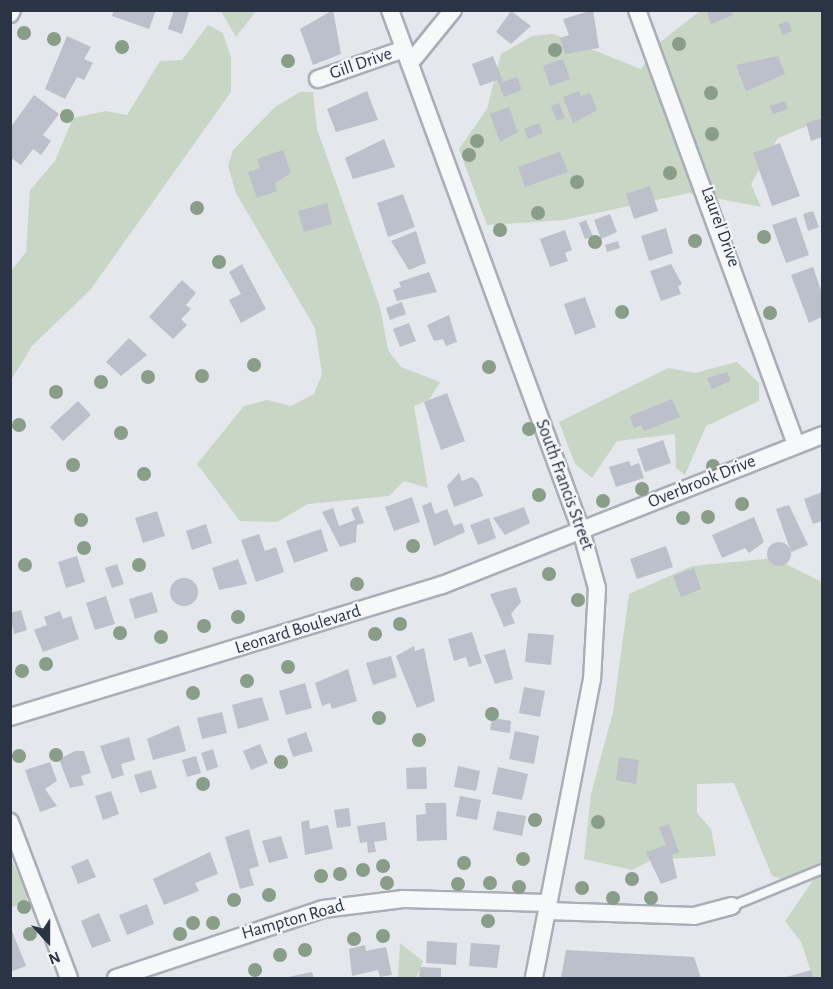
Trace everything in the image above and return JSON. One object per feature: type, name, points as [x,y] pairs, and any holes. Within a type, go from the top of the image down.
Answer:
[{"type":"street","name":"South Francis Street","points":[[390,10],[581,530],[597,588],[598,638],[534,978]]},
{"type":"street","points":[[407,56],[453,10]]},
{"type":"street","name":"Laurel Drive","points":[[637,10],[796,445]]},
{"type":"street","name":"Gill Drive","points":[[318,79],[407,56]]},
{"type":"street","name":"Overbrook Drive","points":[[581,530],[822,435]]},
{"type":"street","name":"Leonard Boulevard","points":[[10,717],[442,585],[581,530]]},
{"type":"street","points":[[10,822],[69,978]]},
{"type":"street","name":"Hampton Road","points":[[116,978],[323,909],[403,899],[694,916],[732,906]]},
{"type":"lane","points":[[732,906],[822,869]]},
{"type":"green space","points":[[221,10],[256,11],[236,37]]},
{"type":"green space","points":[[700,11],[822,11],[822,120],[778,138],[751,184],[761,207],[689,193],[564,220],[487,225],[459,149],[487,109],[501,54],[532,36],[553,34],[641,69],[659,43]]},
{"type":"green space","points":[[208,25],[223,33],[231,58],[231,92],[91,289],[32,346],[11,380],[11,271],[26,252],[30,190],[55,161],[73,118],[106,111],[127,115],[160,61],[182,60]]},
{"type":"green space","points":[[300,92],[313,92],[317,129],[380,307],[388,350],[401,367],[440,382],[429,400],[414,406],[428,488],[404,481],[389,496],[308,504],[277,522],[240,521],[197,464],[244,406],[267,400],[291,406],[314,394],[322,374],[315,328],[236,193],[228,166],[233,150],[275,107]]},
{"type":"green space","points":[[737,362],[759,383],[759,401],[706,426],[685,475],[676,468],[675,434],[617,441],[592,478],[575,464],[559,422],[668,368],[695,373]]},
{"type":"green space","points":[[774,558],[822,582],[822,865],[795,883],[772,876],[734,783],[697,784],[697,813],[711,829],[716,856],[652,860],[632,870],[584,859],[591,794],[613,712],[629,594],[692,566]]},
{"type":"green space","points":[[10,858],[27,890],[27,900],[11,908]]},
{"type":"green space","points":[[822,867],[822,978],[813,978],[801,942],[785,921]]},
{"type":"green space","points":[[400,943],[423,961],[416,978],[398,978]]},
{"type":"building","points":[[114,10],[156,10],[149,29],[112,16]]},
{"type":"building","points":[[174,10],[189,12],[182,34],[168,29]]},
{"type":"building","points":[[333,10],[341,54],[313,65],[300,29]]},
{"type":"building","points":[[593,10],[599,48],[565,54],[560,38],[569,35],[563,19]]},
{"type":"building","points":[[706,10],[732,10],[733,15],[711,24]]},
{"type":"building","points":[[511,11],[531,26],[511,44],[496,32]]},
{"type":"building","points":[[788,21],[792,31],[783,35],[778,25]]},
{"type":"building","points":[[67,36],[91,47],[84,59],[93,63],[84,80],[77,77],[65,99],[45,89]]},
{"type":"building","points":[[493,56],[503,82],[517,77],[522,90],[504,97],[497,80],[480,86],[472,64]]},
{"type":"building","points":[[778,56],[785,74],[746,91],[736,65]]},
{"type":"building","points":[[563,59],[570,79],[550,86],[543,66]]},
{"type":"building","points":[[367,91],[378,120],[336,132],[327,109]]},
{"type":"building","points":[[579,91],[581,96],[590,93],[597,110],[573,123],[563,97]]},
{"type":"building","points":[[34,95],[59,114],[43,135],[51,141],[41,155],[33,149],[21,165],[10,157],[10,128]]},
{"type":"building","points":[[785,101],[788,109],[773,114],[770,106]]},
{"type":"building","points":[[559,103],[565,118],[557,121],[551,106]]},
{"type":"building","points":[[509,107],[518,132],[500,142],[490,114]]},
{"type":"building","points":[[822,118],[822,137],[811,141],[806,123]]},
{"type":"building","points":[[539,123],[543,133],[528,139],[524,129]]},
{"type":"building","points":[[384,139],[395,167],[353,179],[345,158]]},
{"type":"building","points":[[780,143],[800,196],[772,206],[753,153]]},
{"type":"building","points":[[283,150],[291,173],[275,183],[277,191],[257,198],[248,172],[260,168],[257,159]]},
{"type":"building","points":[[560,152],[568,172],[525,187],[518,167]]},
{"type":"building","points":[[650,186],[658,211],[634,219],[626,194]]},
{"type":"building","points":[[403,194],[415,227],[388,237],[377,203]]},
{"type":"building","points":[[327,203],[332,224],[304,232],[298,211]]},
{"type":"building","points":[[813,211],[819,227],[808,231],[803,214]]},
{"type":"building","points":[[610,214],[617,232],[601,239],[594,220]]},
{"type":"building","points":[[796,217],[809,255],[786,263],[772,225]]},
{"type":"building","points":[[586,220],[593,237],[585,239],[579,223]]},
{"type":"building","points":[[666,228],[673,253],[649,261],[641,236]]},
{"type":"building","points":[[565,230],[572,250],[565,253],[568,261],[550,267],[540,239]]},
{"type":"building","points":[[416,231],[426,263],[409,270],[391,241]]},
{"type":"building","points":[[618,241],[620,248],[607,252],[605,245]]},
{"type":"building","points":[[242,264],[266,309],[241,323],[229,300],[241,294],[229,272]]},
{"type":"building","points":[[671,264],[682,284],[678,286],[681,294],[661,301],[650,271]]},
{"type":"building","points":[[813,267],[822,293],[822,317],[809,323],[791,275]]},
{"type":"building","points":[[429,272],[437,292],[397,301],[393,290],[401,287],[399,282]]},
{"type":"building","points":[[182,280],[196,293],[186,305],[191,309],[181,319],[187,325],[173,339],[149,317]]},
{"type":"building","points":[[585,297],[596,327],[575,335],[564,304]]},
{"type":"building","points":[[402,302],[406,314],[390,320],[386,308]]},
{"type":"building","points":[[449,315],[457,342],[446,346],[443,339],[434,341],[427,325]]},
{"type":"building","points":[[409,323],[416,341],[400,347],[393,329]]},
{"type":"building","points":[[129,338],[147,355],[121,376],[106,362]]},
{"type":"building","points":[[727,372],[731,381],[712,389],[707,378]]},
{"type":"building","points":[[447,393],[465,441],[441,450],[424,402]]},
{"type":"building","points":[[672,399],[680,417],[644,431],[641,425],[634,428],[630,416]]},
{"type":"building","points":[[78,401],[91,415],[63,441],[50,427]]},
{"type":"building","points":[[663,440],[671,463],[645,472],[637,449]]},
{"type":"building","points":[[629,461],[631,466],[639,463],[644,478],[616,487],[609,467]]},
{"type":"building","points":[[459,473],[462,481],[472,477],[478,482],[483,496],[454,507],[447,486]]},
{"type":"building","points":[[822,492],[822,521],[813,524],[804,499]]},
{"type":"building","points":[[412,497],[420,522],[394,531],[385,507]]},
{"type":"building","points":[[431,502],[435,514],[447,509],[454,526],[462,523],[465,532],[434,546],[422,506]]},
{"type":"building","points":[[789,505],[808,545],[791,552],[776,509]]},
{"type":"building","points":[[358,506],[364,523],[357,525],[356,542],[340,547],[322,512],[333,508],[339,526],[355,520],[351,509]]},
{"type":"building","points":[[524,507],[530,523],[505,535],[493,518]]},
{"type":"building","points":[[157,511],[165,536],[143,543],[135,518]]},
{"type":"building","points":[[754,517],[764,542],[749,553],[745,548],[722,558],[712,535]]},
{"type":"building","points":[[489,518],[496,538],[478,545],[470,525]]},
{"type":"building","points":[[206,524],[212,543],[192,550],[186,531]]},
{"type":"building","points":[[321,529],[328,551],[294,563],[286,541]]},
{"type":"building","points":[[259,534],[265,551],[276,547],[284,572],[256,582],[241,540]]},
{"type":"building","points":[[779,542],[787,546],[791,554],[787,562],[779,566],[771,562],[767,554],[771,546]]},
{"type":"building","points":[[666,546],[673,567],[637,579],[630,559]]},
{"type":"building","points":[[77,556],[85,582],[66,588],[58,562]]},
{"type":"building","points":[[238,559],[247,584],[219,590],[212,568]]},
{"type":"building","points":[[117,564],[124,584],[112,588],[105,568]]},
{"type":"building","points":[[694,568],[701,589],[681,597],[673,576]]},
{"type":"building","points":[[184,578],[194,582],[198,592],[194,602],[184,606],[174,602],[170,592],[174,582]]},
{"type":"building","points":[[516,587],[521,602],[511,614],[515,623],[504,627],[490,594]]},
{"type":"building","points":[[152,592],[158,612],[135,619],[129,599]]},
{"type":"building","points":[[106,596],[115,624],[95,630],[86,603]]},
{"type":"building","points":[[21,610],[27,630],[14,634],[10,613]]},
{"type":"building","points":[[60,611],[63,619],[71,616],[79,639],[43,652],[34,630],[47,625],[44,617]]},
{"type":"building","points":[[472,632],[482,663],[469,667],[466,657],[454,661],[448,639]]},
{"type":"building","points":[[528,633],[554,635],[551,665],[525,662]]},
{"type":"building","points":[[414,646],[415,651],[424,648],[435,701],[417,708],[396,656]]},
{"type":"building","points":[[505,649],[513,679],[495,684],[484,655]]},
{"type":"building","points":[[391,656],[397,677],[373,685],[366,663]]},
{"type":"building","points":[[348,669],[357,701],[332,709],[330,703],[322,706],[315,683]]},
{"type":"building","points":[[305,683],[312,708],[286,715],[279,691]]},
{"type":"building","points":[[524,687],[545,691],[540,717],[519,713]]},
{"type":"building","points":[[262,697],[269,720],[238,729],[232,705]]},
{"type":"building","points":[[222,712],[227,733],[202,739],[197,718]]},
{"type":"building","points":[[492,718],[511,721],[510,733],[490,730]]},
{"type":"building","points":[[179,725],[186,751],[153,760],[147,739]]},
{"type":"building","points":[[515,731],[539,736],[534,764],[509,759]]},
{"type":"building","points":[[306,732],[313,751],[293,757],[287,739]]},
{"type":"building","points":[[129,737],[135,760],[121,764],[124,775],[112,779],[100,746]]},
{"type":"building","points":[[260,744],[268,763],[251,770],[243,751]]},
{"type":"building","points":[[213,749],[218,767],[207,771],[201,753]]},
{"type":"building","points":[[75,751],[84,751],[91,773],[81,776],[84,785],[70,788],[59,759]]},
{"type":"building","points":[[196,756],[201,773],[187,777],[182,760]]},
{"type":"building","points":[[619,757],[639,760],[636,784],[616,780]]},
{"type":"building","points":[[50,762],[57,781],[45,789],[57,806],[40,812],[25,770]]},
{"type":"building","points":[[458,766],[480,771],[476,791],[454,787]]},
{"type":"building","points":[[426,767],[427,789],[407,789],[406,768]]},
{"type":"building","points":[[498,767],[528,774],[522,800],[492,794]]},
{"type":"building","points":[[151,770],[157,788],[140,793],[134,775]]},
{"type":"building","points":[[111,791],[119,814],[103,820],[95,796]]},
{"type":"building","points":[[460,796],[481,800],[477,820],[456,816]]},
{"type":"building","points":[[425,803],[446,803],[447,840],[417,841],[416,815],[426,814]]},
{"type":"building","points":[[349,808],[351,826],[337,828],[334,810]]},
{"type":"building","points":[[497,811],[526,816],[522,836],[493,830]]},
{"type":"building","points":[[309,820],[310,829],[328,825],[333,849],[305,855],[301,822]]},
{"type":"building","points":[[385,822],[387,840],[374,842],[376,852],[368,853],[367,842],[360,843],[357,826]]},
{"type":"building","points":[[669,824],[679,852],[672,855],[677,878],[661,884],[646,852],[666,845],[659,827]]},
{"type":"building","points":[[249,829],[259,866],[249,869],[254,885],[240,889],[225,837]]},
{"type":"building","points":[[281,836],[288,858],[269,863],[262,841]]},
{"type":"building","points":[[210,852],[218,874],[195,883],[199,891],[164,905],[153,879]]},
{"type":"building","points":[[88,859],[96,877],[78,884],[71,866]]},
{"type":"building","points":[[147,904],[154,924],[127,935],[119,915]]},
{"type":"building","points":[[99,913],[111,941],[92,948],[81,921]]},
{"type":"building","points":[[10,926],[26,966],[10,972]]},
{"type":"building","points":[[427,941],[457,943],[456,965],[426,963]]},
{"type":"building","points":[[471,943],[500,945],[497,968],[469,966]]},
{"type":"building","points":[[365,945],[366,951],[386,947],[392,975],[380,977],[378,970],[352,976],[349,949]]},
{"type":"building","points":[[566,950],[694,957],[701,978],[561,978]]},
{"type":"building","points":[[420,967],[441,968],[441,978],[419,978]]},
{"type":"building","points":[[811,970],[813,978],[783,978]]},
{"type":"building","points":[[312,972],[314,978],[288,977]]}]
